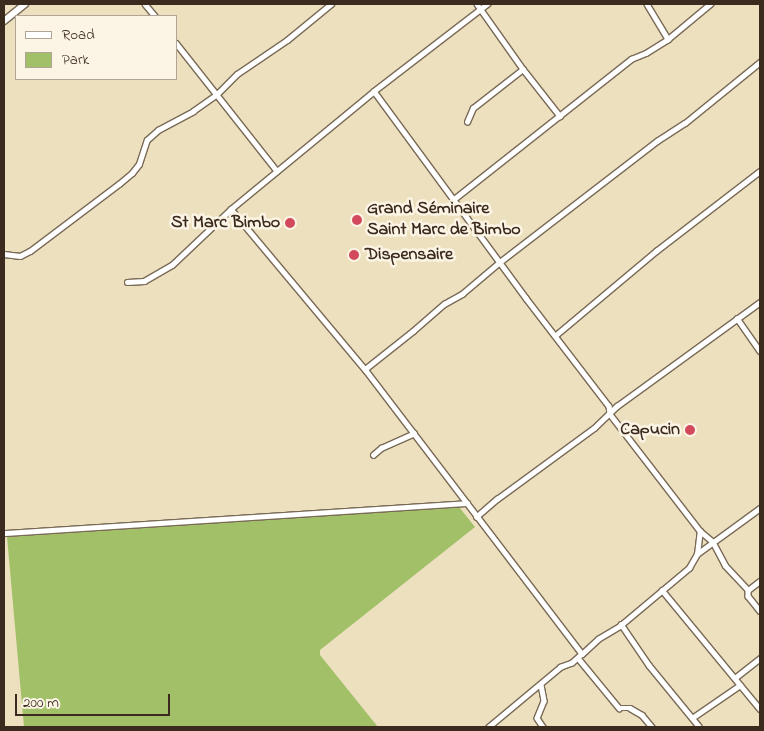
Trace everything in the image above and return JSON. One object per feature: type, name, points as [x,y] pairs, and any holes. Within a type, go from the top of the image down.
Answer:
[{"type":"main road","points":[[4,21],[25,4]]},
{"type":"street","points":[[145,4],[154,15]]},
{"type":"street","points":[[4,254],[20,256],[38,246],[132,173],[139,164],[147,140],[158,130],[193,112],[218,94],[237,74],[287,40],[332,4]]},
{"type":"street","points":[[127,282],[144,281],[172,264],[231,209],[374,90],[479,6],[488,4]]},
{"type":"street","points":[[647,4],[668,39]]},
{"type":"street","points":[[454,199],[631,59],[646,54],[668,39],[710,4]]},
{"type":"street","points":[[479,6],[523,69],[560,116]]},
{"type":"street","points":[[178,45],[277,171]]},
{"type":"street","points":[[365,369],[444,304],[462,294],[501,261],[657,141],[685,123],[760,62]]},
{"type":"street","points":[[467,122],[474,108],[523,69]]},
{"type":"street","points":[[374,90],[501,261],[526,298],[609,406],[610,414],[700,531],[713,542],[725,565],[748,590],[748,596],[760,611]]},
{"type":"street","points":[[556,335],[656,251],[760,171]]},
{"type":"street","points":[[231,209],[365,369],[619,708],[630,708],[642,715],[652,727]]},
{"type":"street","points":[[476,517],[610,414],[617,406],[760,302]]},
{"type":"street","points":[[737,318],[760,351]]},
{"type":"street","points":[[373,455],[381,448],[414,433]]},
{"type":"street","points":[[4,533],[467,503]]},
{"type":"street","points":[[697,554],[760,508]]},
{"type":"street","points":[[490,727],[493,722],[561,667],[572,663],[598,639],[621,625],[689,568],[697,554],[700,531]]},
{"type":"street","points":[[11,533],[21,535]]},
{"type":"street","points":[[748,590],[760,581]]},
{"type":"street","points":[[662,590],[736,676],[740,686],[760,708]]},
{"type":"street","points":[[621,625],[649,666],[699,727]]},
{"type":"street","points":[[736,676],[760,658]]},
{"type":"street","points":[[541,685],[544,701],[538,718],[544,727]]},
{"type":"street","points":[[692,718],[740,686]]},
{"type":"green space","points":[[459,507],[475,527],[320,650],[320,655],[378,727],[24,727],[7,537]]},
{"type":"place","name":"Grand Séminaire Saint Marc de Bimbo","points":[[357,220]]},
{"type":"place","name":"St Marc Bimbo","points":[[290,223]]},
{"type":"place","name":"Dispensaire","points":[[354,255]]},
{"type":"place","name":"Capucin","points":[[690,430]]}]
